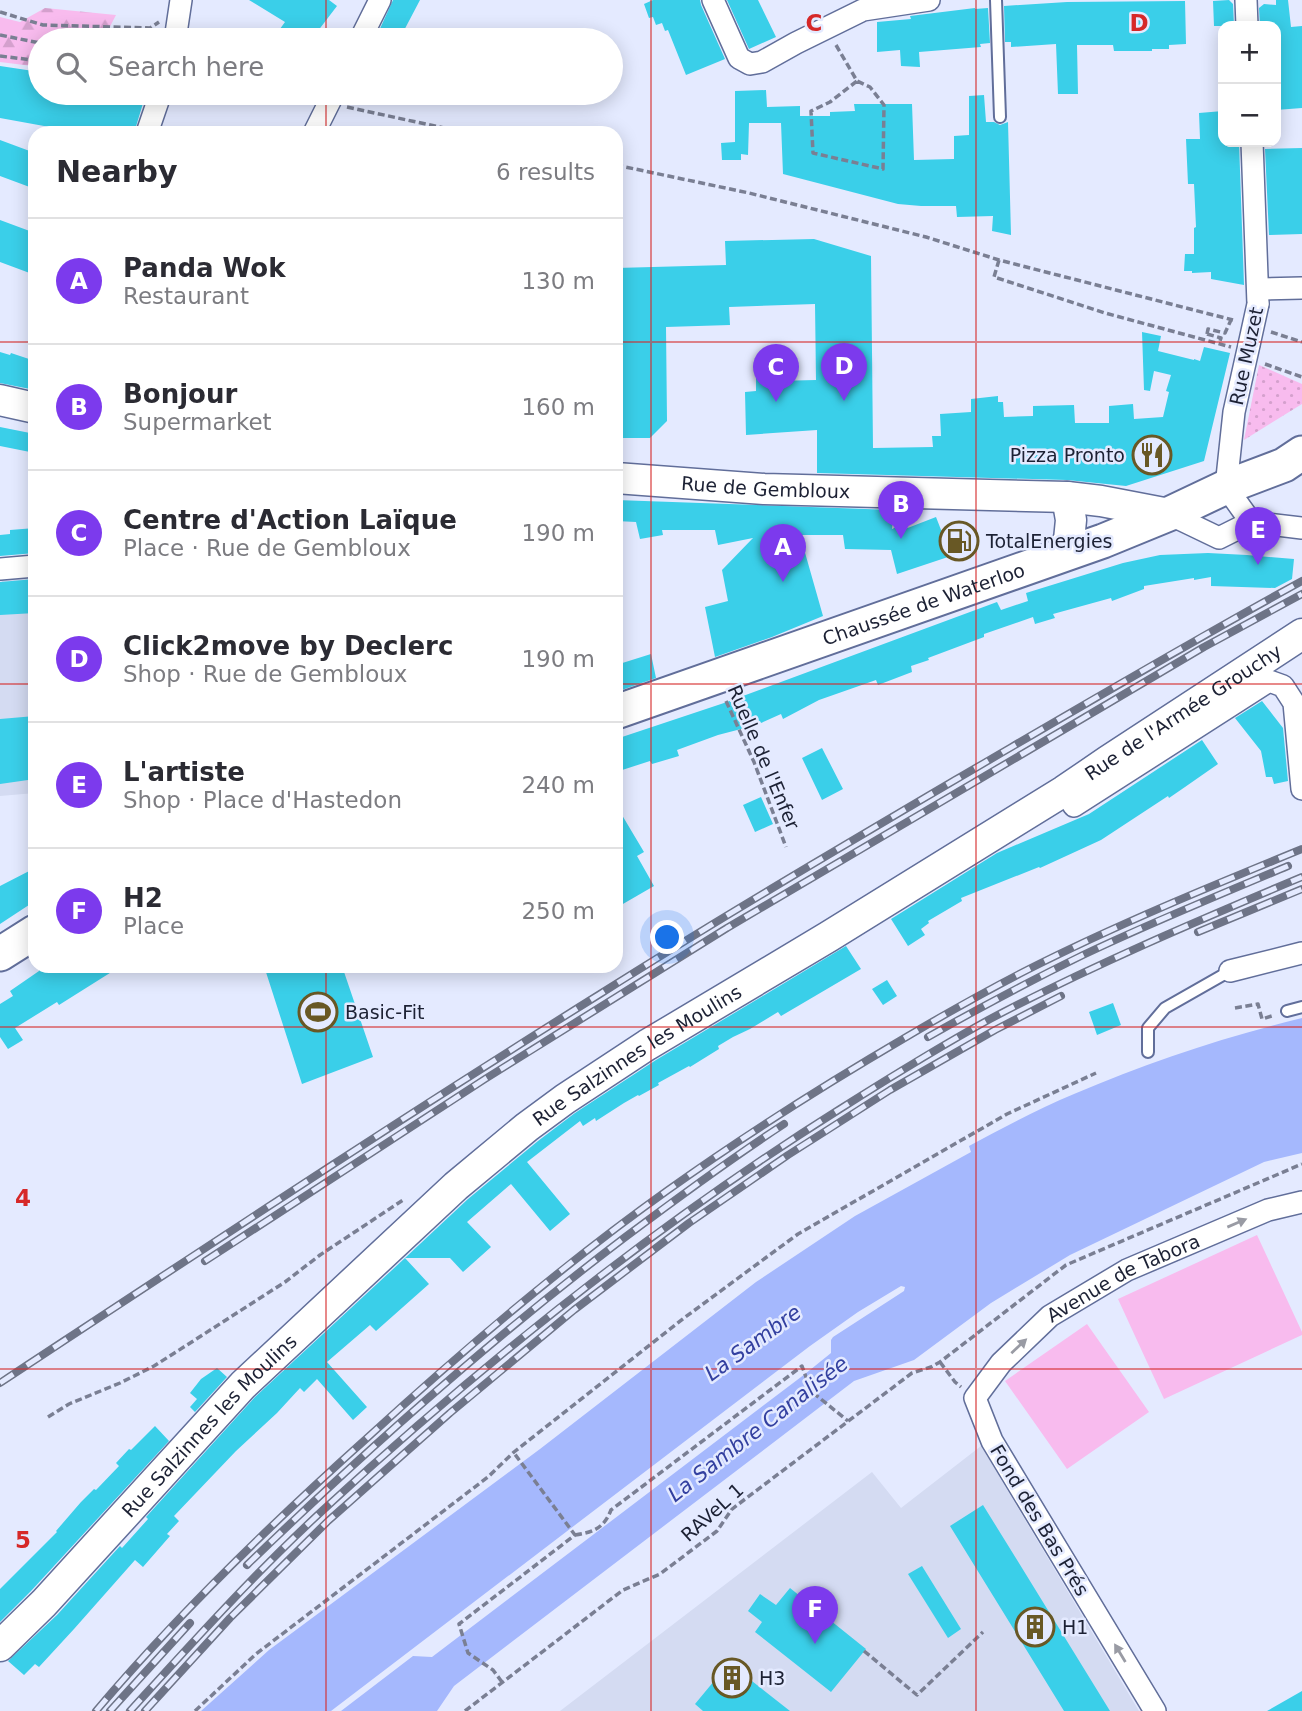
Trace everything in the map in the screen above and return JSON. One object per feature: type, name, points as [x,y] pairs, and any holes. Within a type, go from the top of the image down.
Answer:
[{"type":"main road","points":[[1226,487],[1302,428]]},
{"type":"main road","points":[[1226,487],[1284,465],[1302,453]]},
{"type":"main road","name":"Chaussée de Waterloo","points":[[623,710],[1103,541],[1226,487]]},
{"type":"main road","points":[[0,954],[28,936]]},
{"type":"street","points":[[366,28],[380,0]]},
{"type":"street","points":[[713,0],[739,58],[750,64],[762,62],[863,10],[929,0]]},
{"type":"street","points":[[1246,0],[1247,21]]},
{"type":"street","points":[[177,28],[180,6]]},
{"type":"street","points":[[149,126],[156,105]]},
{"type":"street","points":[[318,126],[329,105]]},
{"type":"street","name":"Rue Muzet","points":[[1226,487],[1234,412],[1253,342],[1258,297],[1252,147]]},
{"type":"street","points":[[1258,297],[1302,288]]},
{"type":"street","points":[[0,400],[28,406]]},
{"type":"street","name":"Rue de Gembloux","points":[[623,479],[764,489],[1067,497],[1169,514]]},
{"type":"street","points":[[1226,487],[1251,522]]},
{"type":"street","points":[[1058,556],[1069,540],[1071,520],[1067,497]]},
{"type":"street","points":[[1169,514],[1219,538],[1251,522],[1302,528]]},
{"type":"street","points":[[0,569],[28,567]]},
{"type":"street","name":"Rue de l'Armée Grouchy","points":[[1064,791],[1302,634]]},
{"type":"street","points":[[1064,791],[1074,806],[1269,681],[1283,685],[1294,703],[1302,789]]},
{"type":"street","name":"Rue Salzinnes les Moulins","points":[[0,1646],[44,1603],[243,1385],[418,1220],[527,1127],[565,1098],[647,1045],[1064,791]]},
{"type":"street","points":[[1230,971],[1302,953]]},
{"type":"street","name":"Avenue de Tabora","points":[[975,1398],[1001,1363],[1050,1317],[1126,1270],[1268,1210],[1302,1202]]},
{"type":"street","name":"Fond des Bas Prés","points":[[975,1398],[992,1441],[1155,1711]]},
{"type":"lane","points":[[996,0],[1000,117]]},
{"type":"lane","points":[[1148,1052],[1148,1028],[1165,1008],[1230,971]]},
{"type":"lane","points":[[1287,1011],[1302,1007]]},
{"type":"path","points":[[0,12],[43,25],[150,28],[180,6]]},
{"type":"path","points":[[826,28],[857,81],[870,87],[884,106],[883,169],[813,153],[811,111],[830,102],[857,81]]},
{"type":"path","points":[[0,35],[28,41]]},
{"type":"path","points":[[0,56],[28,60]]},
{"type":"path","points":[[352,105],[438,126]]},
{"type":"path","points":[[623,166],[761,196],[926,237],[999,260],[1242,323]]},
{"type":"path","points":[[999,260],[994,277],[1105,313],[1219,344],[1302,342]]},
{"type":"path","points":[[1219,344],[1221,338],[1207,334],[1208,329],[1226,333],[1231,320]]},
{"type":"path","points":[[1253,342],[1266,364],[1302,377]]},
{"type":"path","name":"Ruelle de l'Enfer","points":[[716,677],[754,762],[786,847]]},
{"type":"path","points":[[1236,1007],[1258,1004],[1262,1019],[1266,1018]]},
{"type":"path","points":[[195,1711],[256,1654],[488,1477],[513,1453],[684,1318],[798,1234],[1007,1114],[1096,1073]]},
{"type":"path","points":[[48,1417],[68,1404],[120,1383],[176,1352],[285,1282],[320,1255],[407,1198]]},
{"type":"path","name":"RAVeL 1","points":[[465,1711],[622,1590],[660,1574],[716,1531],[732,1509],[912,1373],[940,1362],[955,1382],[975,1398]]},
{"type":"path","points":[[502,1682],[493,1670],[468,1653],[459,1624],[575,1535],[591,1533],[607,1521],[611,1510],[802,1366],[811,1391],[849,1421]]},
{"type":"path","points":[[513,1453],[575,1535]]},
{"type":"path","points":[[864,1651],[917,1695],[983,1632]]},
{"type":"shaded area","points":[[28,574],[28,794],[0,796],[0,585],[2,576]]},
{"type":"shaded area","points":[[981,1446],[1139,1711],[560,1711],[872,1472],[901,1508]]},
{"type":"green space","points":[[45,8],[116,15],[109,28],[28,28],[28,66],[0,62],[0,17],[20,22]]},
{"type":"green space","points":[[1259,365],[1302,384],[1302,404],[1244,440]]},
{"type":"green space","points":[[1257,1235],[1302,1335],[1164,1399],[1118,1299]]},
{"type":"green space","points":[[1087,1324],[1149,1412],[1067,1469],[1005,1381]]},
{"type":"water","points":[[1302,1018],[1302,1153],[1264,1162],[1070,1255],[991,1303],[914,1360],[854,1381],[454,1686],[437,1711],[341,1711],[413,1656],[432,1657],[805,1374],[831,1353],[833,1337],[904,1291],[905,1287],[901,1286],[858,1312],[810,1346],[331,1711],[201,1711],[269,1650],[540,1449],[756,1282],[855,1216],[971,1152],[969,1146],[1061,1100],[1186,1051]]},
{"type":"building","points":[[249,0],[329,0],[337,6],[320,28],[281,28],[285,22]]},
{"type":"building","points":[[393,0],[420,0],[405,28],[380,28]]},
{"type":"building","points":[[653,0],[700,0],[725,59],[686,75],[668,30],[665,31],[662,23],[656,25],[653,17],[649,18],[644,4]]},
{"type":"building","points":[[727,0],[758,0],[776,37],[749,49]]},
{"type":"building","points":[[1229,0],[1233,4],[1234,21],[1218,21],[1218,26],[1214,26],[1213,1]]},
{"type":"building","points":[[1276,0],[1288,0],[1291,27],[1302,26],[1302,108],[1281,110],[1281,21],[1260,21],[1259,8],[1264,4],[1276,5]]},
{"type":"building","points":[[1185,1],[1186,44],[1169,45],[1169,49],[1152,51],[1114,51],[1113,45],[1077,45],[1078,94],[1058,94],[1056,44],[1011,47],[1011,42],[1005,42],[1004,6],[1067,2]]},
{"type":"building","points":[[988,8],[990,43],[980,44],[981,47],[919,52],[920,67],[901,66],[900,50],[877,52],[877,22]]},
{"type":"building","points":[[0,66],[28,70],[28,105],[142,105],[136,126],[44,126],[0,118]]},
{"type":"building","points":[[766,90],[767,107],[800,106],[800,116],[830,116],[830,112],[855,111],[854,104],[912,104],[914,160],[954,159],[954,136],[969,135],[969,96],[984,95],[986,122],[1000,125],[1008,122],[1011,235],[992,231],[993,216],[957,217],[956,206],[898,204],[783,174],[781,123],[749,123],[748,155],[741,154],[741,160],[722,160],[721,143],[735,142],[735,91]]},
{"type":"building","points":[[1218,111],[1218,147],[1239,147],[1244,285],[1211,279],[1211,272],[1184,271],[1185,254],[1194,254],[1196,227],[1194,184],[1188,184],[1186,139],[1200,139],[1199,113]]},
{"type":"building","points":[[0,140],[28,150],[28,186],[0,176]]},
{"type":"building","points":[[1302,148],[1302,234],[1269,235],[1265,149]]},
{"type":"building","points":[[0,220],[28,230],[28,272],[0,262]]},
{"type":"building","points":[[814,239],[871,256],[873,448],[933,447],[932,436],[941,436],[940,414],[971,412],[971,399],[998,396],[998,402],[1003,402],[1004,417],[1033,416],[1033,406],[1074,405],[1075,423],[1109,423],[1109,406],[1133,404],[1134,419],[1163,417],[1171,375],[1154,371],[1150,391],[1144,390],[1142,332],[1161,336],[1158,351],[1194,360],[1200,361],[1204,347],[1230,353],[1204,461],[1126,486],[1067,480],[817,473],[817,430],[746,435],[745,392],[756,391],[756,374],[775,373],[775,381],[816,380],[815,304],[729,307],[730,325],[666,327],[667,421],[650,438],[623,438],[623,268],[726,265],[725,241]]},
{"type":"building","points":[[0,352],[28,359],[28,389],[0,383]]},
{"type":"building","points":[[0,427],[28,433],[28,452],[0,446]]},
{"type":"building","points":[[623,500],[893,510],[892,529],[903,524],[905,529],[936,517],[943,535],[965,528],[972,549],[897,574],[891,550],[845,549],[843,535],[800,535],[823,616],[715,657],[705,607],[728,601],[722,570],[753,538],[718,545],[715,530],[662,530],[663,535],[640,539],[636,522],[623,521]]},
{"type":"building","points":[[28,529],[28,554],[0,556],[0,535],[10,534],[10,530]]},
{"type":"building","points":[[1208,553],[1294,559],[1292,579],[1275,588],[1211,586],[1211,577],[1194,578],[1144,586],[1144,589],[1112,601],[1111,598],[1053,614],[1055,618],[1035,624],[1033,617],[928,658],[929,660],[911,666],[912,672],[878,685],[876,680],[819,700],[783,719],[781,714],[677,750],[679,756],[623,770],[623,737],[724,703],[997,602],[1001,610],[1028,601],[1026,593],[1123,563],[1160,555]]},
{"type":"building","points":[[28,580],[28,613],[0,615],[0,582]]},
{"type":"building","points":[[651,654],[656,678],[623,690],[623,663]]},
{"type":"building","points":[[1262,701],[1283,728],[1288,781],[1274,784],[1272,777],[1266,777],[1261,751],[1235,718]]},
{"type":"building","points":[[28,717],[28,780],[0,784],[0,719]]},
{"type":"building","points":[[1202,740],[1218,764],[1101,840],[1040,868],[961,898],[962,901],[928,921],[921,929],[925,935],[908,946],[891,919],[997,853],[1089,814]]},
{"type":"building","points":[[822,748],[843,789],[822,800],[802,758]]},
{"type":"building","points":[[761,797],[773,824],[755,832],[743,805]]},
{"type":"building","points":[[623,817],[644,852],[637,856],[654,886],[623,904]]},
{"type":"building","points":[[28,872],[28,906],[0,924],[0,886]]},
{"type":"building","points":[[846,946],[861,969],[781,1016],[778,1012],[733,1037],[690,1067],[596,1121],[595,1118],[583,1126],[580,1121],[527,1162],[570,1214],[550,1231],[511,1184],[467,1222],[491,1247],[463,1272],[450,1258],[405,1258],[468,1199],[575,1113],[656,1060]]},
{"type":"building","points":[[36,973],[110,973],[59,1005],[57,1002],[15,1028],[23,1040],[8,1049],[0,1037],[0,1004],[13,996],[10,991]]},
{"type":"building","name":"Basic-Fit","points":[[266,973],[344,973],[373,1057],[302,1084]]},
{"type":"building","points":[[887,980],[897,996],[883,1005],[872,989]]},
{"type":"building","points":[[1113,1003],[1121,1025],[1097,1035],[1089,1012]]},
{"type":"building","points":[[405,1258],[429,1284],[376,1331],[370,1325],[327,1362],[367,1407],[353,1420],[317,1379],[304,1392],[300,1388],[174,1516],[179,1521],[167,1534],[170,1536],[143,1567],[135,1560],[39,1667],[35,1664],[24,1675],[8,1661],[57,1615],[120,1546],[122,1548],[148,1519],[146,1517],[255,1397]]},
{"type":"building","points":[[217,1368],[227,1377],[195,1412],[190,1407],[197,1399],[190,1393],[201,1379]]},
{"type":"building","points":[[155,1426],[169,1441],[0,1622],[0,1589],[57,1532],[81,1502],[119,1466],[116,1463],[129,1449]]},
{"type":"building","name":"H1","points":[[983,1505],[1110,1711],[1064,1711],[950,1526]]},
{"type":"building","points":[[922,1566],[961,1629],[948,1638],[908,1574]]},
{"type":"building","points":[[790,1588],[866,1649],[831,1692],[755,1632],[762,1622],[748,1611],[760,1594],[776,1605]]},
{"type":"building","name":"H3","points":[[729,1663],[790,1711],[703,1711],[695,1704]]},
{"type":"building","points":[[1302,1691],[1302,1711],[1267,1711]]},
{"type":"railway","points":[[0,1383],[374,1138],[688,939],[1171,654],[1302,581]]},
{"type":"railway","points":[[205,1261],[485,1079],[727,928],[1204,647],[1302,594]]},
{"type":"railway","points":[[96,1711],[192,1605],[330,1471],[513,1310],[668,1190],[816,1091],[997,986],[1129,922],[1302,849]]},
{"type":"railway","points":[[928,1037],[1083,955],[1288,866]]},
{"type":"railway","points":[[130,1711],[272,1559],[383,1456],[508,1349],[637,1248],[704,1200],[840,1109],[990,1019],[1105,962],[1302,877]]},
{"type":"railway","points":[[1198,932],[1302,889]]},
{"type":"railway","points":[[145,1711],[230,1618],[328,1521],[450,1413],[574,1310],[689,1223],[788,1155],[890,1090],[1061,996]]},
{"type":"railway","points":[[247,1565],[384,1438],[574,1276],[784,1124]]},
{"type":"railway","points":[[110,1711],[190,1623]]},
{"type":"place","name":"Click2move by Declerc","points":[[844,401]]},
{"type":"place","name":"Centre d'Action Laïque","points":[[776,402]]},
{"type":"place","name":"Pizza Pronto","points":[[1152,455]]},
{"type":"place","name":"Bonjour","points":[[901,539]]},
{"type":"place","name":"TotalEnergies","points":[[959,541]]},
{"type":"place","name":"L'artiste","points":[[1258,565]]},
{"type":"place","name":"Panda Wok","points":[[783,582]]},
{"type":"place","name":"Basic-Fit","points":[[318,1012]]},
{"type":"place","name":"H1","points":[[1035,1627]]},
{"type":"place","name":"H2","points":[[815,1644]]},
{"type":"place","name":"H3","points":[[732,1678]]},
{"type":"water label","name":"La Sambre","points":[[753,1343]]},
{"type":"water label","name":"La Sambre Canalisée","points":[[758,1429]]}]
